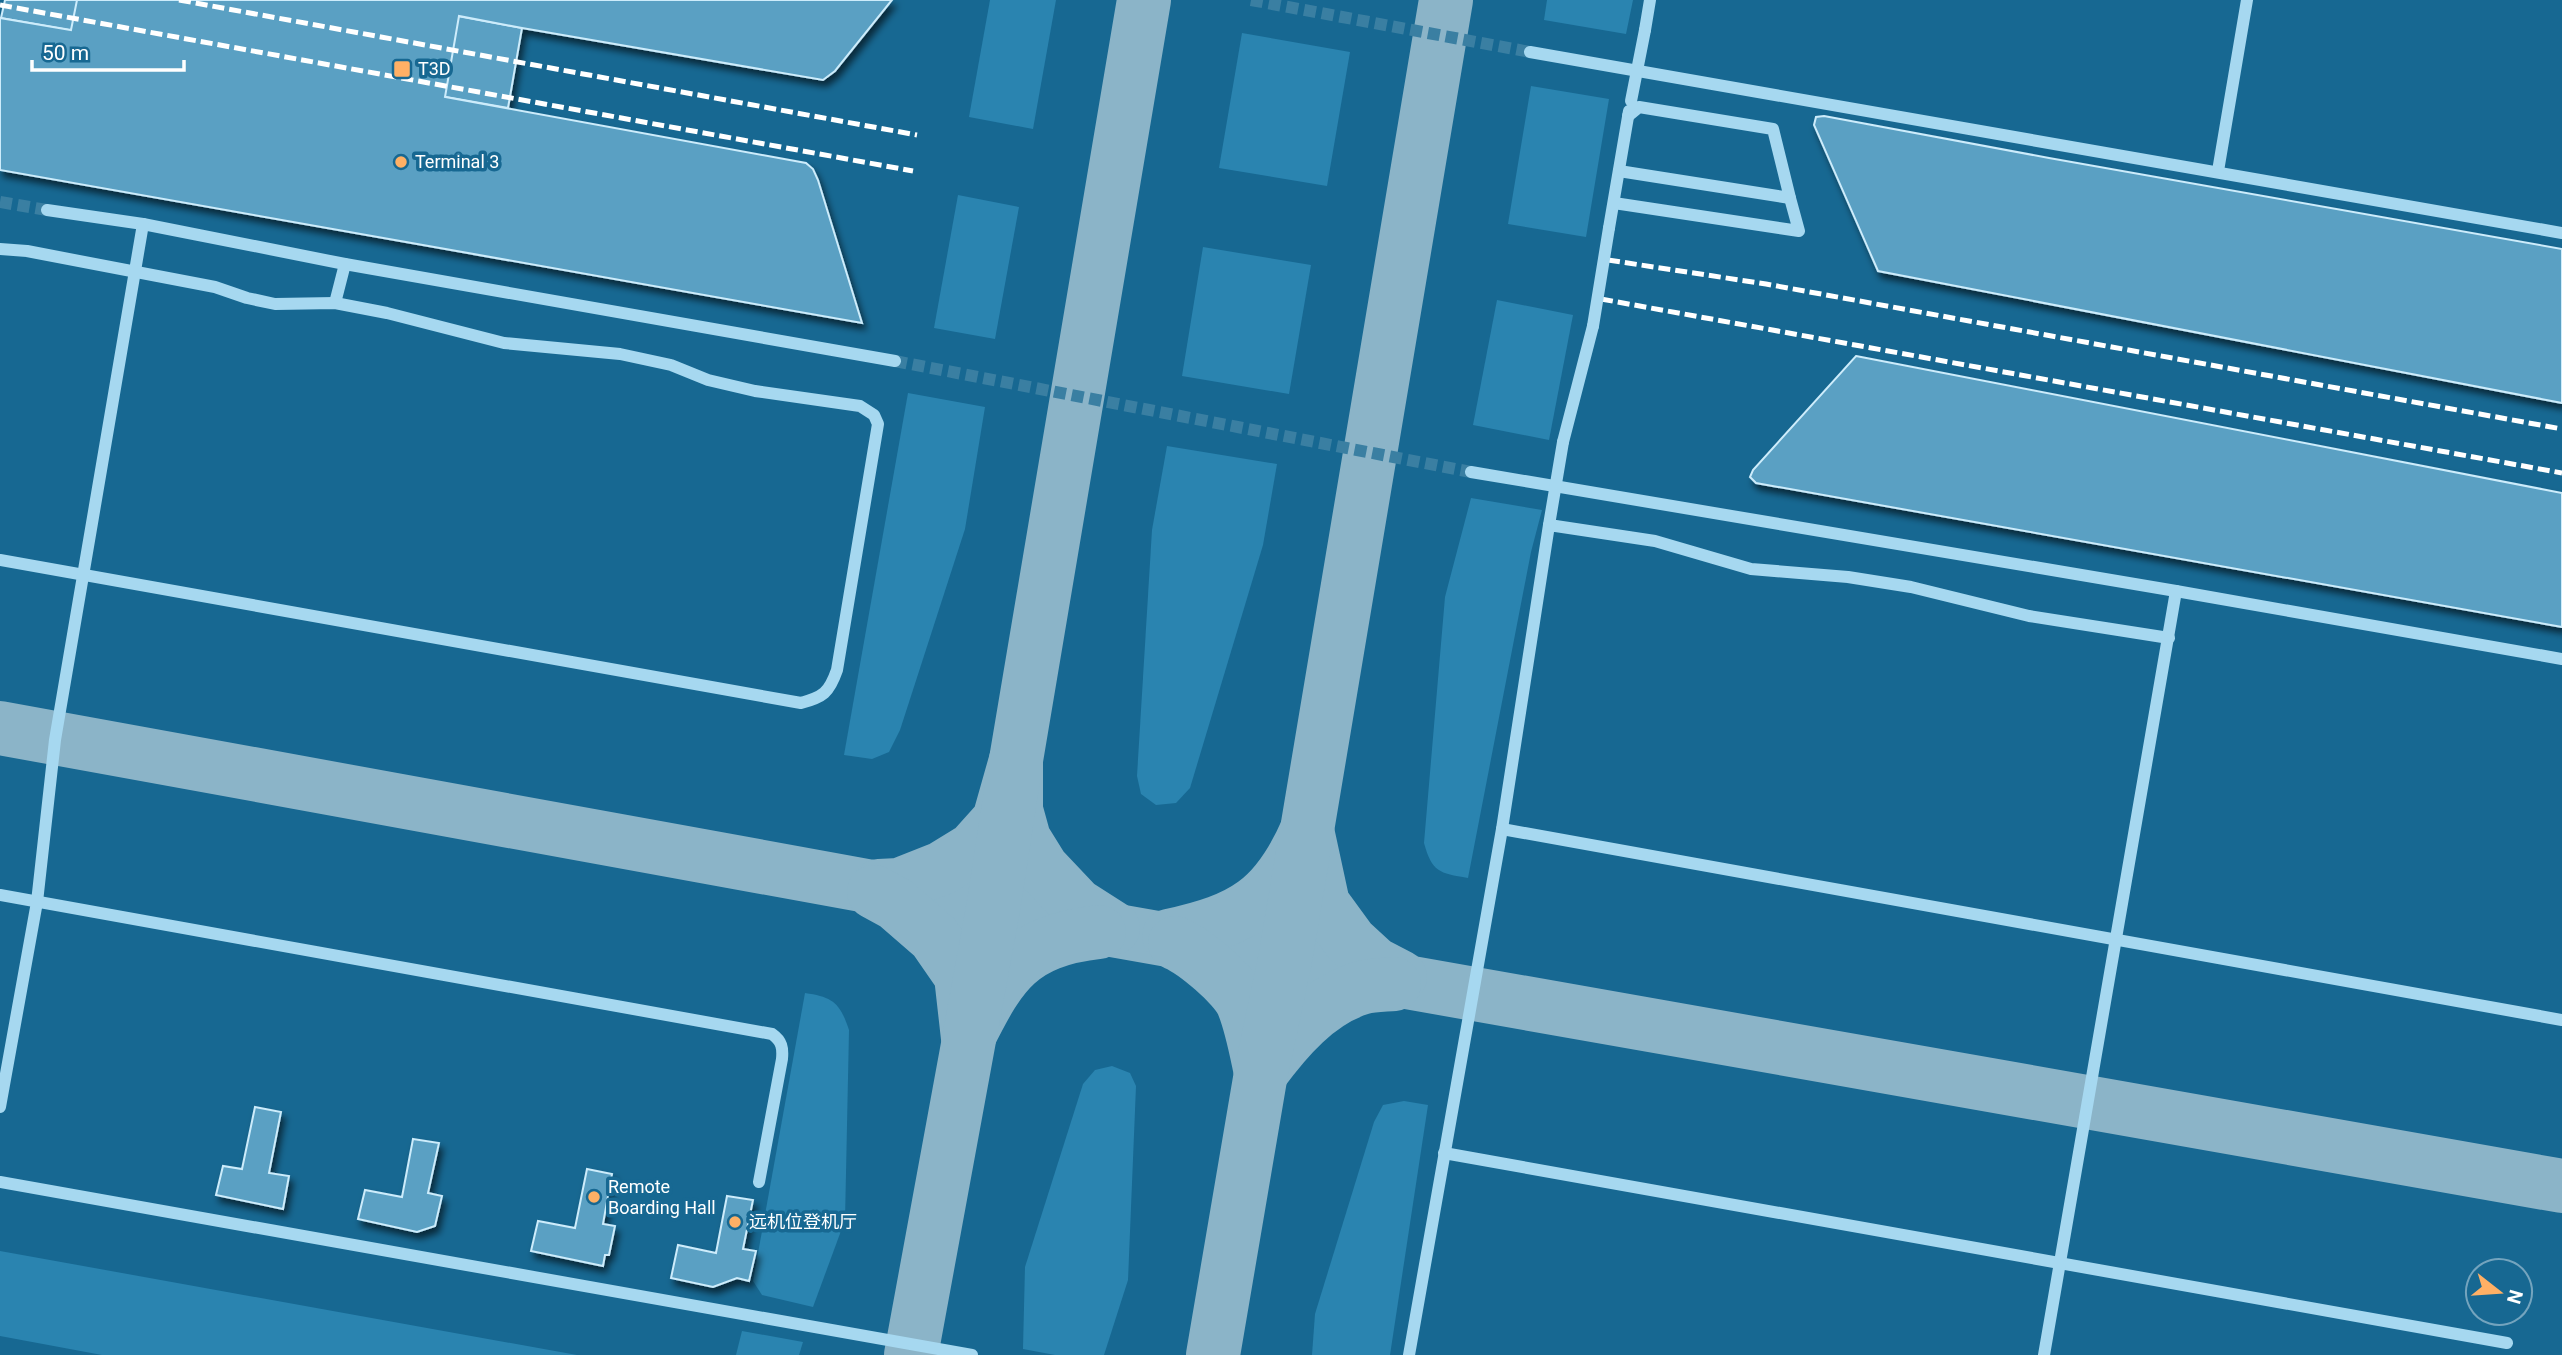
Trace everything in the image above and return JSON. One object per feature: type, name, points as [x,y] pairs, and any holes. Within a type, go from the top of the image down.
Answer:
[{"type":"lane","points":[[1409,1355],[1502,829],[1563,442],[1592,326],[1650,0]]},
{"type":"lane","points":[[2218,171],[2247,0]]},
{"type":"lane","points":[[1530,52],[2562,233]]},
{"type":"lane","points":[[1614,203],[1799,231],[1773,129],[1639,107],[1629,116]]},
{"type":"lane","points":[[1619,171],[1790,198]]},
{"type":"lane","points":[[47,210],[895,361]]},
{"type":"lane","points":[[0,1107],[37,902],[55,740],[143,225]]},
{"type":"lane","points":[[0,249],[27,251],[215,286],[247,298],[275,304],[335,303],[387,313],[503,343],[620,354],[671,365],[708,380],[755,391],[860,406],[874,415],[878,424],[837,670],[831,688],[817,699],[801,704],[0,560]]},
{"type":"lane","points":[[335,303],[345,264]]},
{"type":"lane","points":[[1471,472],[2562,659]]},
{"type":"lane","points":[[1549,525],[1655,541],[1751,569],[1848,577],[1911,587],[2029,616],[2169,638]]},
{"type":"lane","points":[[2044,1355],[2176,591]]},
{"type":"lane","points":[[1502,829],[2562,1020]]},
{"type":"lane","points":[[0,895],[772,1034],[778,1038],[783,1048],[759,1182]]},
{"type":"lane","points":[[1444,1153],[2507,1343]]},
{"type":"lane","points":[[0,1182],[972,1355]]},
{"type":"shaded area","points":[[990,0],[1056,0],[1033,129],[969,117]]},
{"type":"shaded area","points":[[1547,0],[1633,0],[1626,34],[1544,20]]},
{"type":"shaded area","points":[[1242,33],[1350,52],[1327,186],[1219,168]]},
{"type":"shaded area","points":[[1531,86],[1609,99],[1586,237],[1508,224]]},
{"type":"shaded area","points":[[958,195],[1019,207],[995,339],[934,328]]},
{"type":"shaded area","points":[[1203,247],[1311,265],[1289,394],[1182,376]]},
{"type":"shaded area","points":[[1497,300],[1573,315],[1549,440],[1473,425]]},
{"type":"shaded area","points":[[908,393],[985,407],[965,529],[900,730],[889,752],[872,759],[844,755]]},
{"type":"shaded area","points":[[1167,446],[1277,464],[1263,545],[1190,788],[1176,803],[1156,805],[1141,794],[1137,776],[1152,530]]},
{"type":"shaded area","points":[[1471,498],[1542,510],[1531,552],[1468,878],[1438,870],[1430,860],[1424,843],[1445,597]]},
{"type":"shaded area","points":[[805,993],[829,999],[839,1007],[849,1030],[845,1220],[813,1307],[762,1295],[753,1281]]},
{"type":"shaded area","points":[[1112,1066],[1130,1073],[1136,1086],[1128,1280],[1104,1355],[1055,1355],[1023,1349],[1025,1267],[1083,1084],[1095,1070]]},
{"type":"shaded area","points":[[1404,1101],[1428,1105],[1390,1355],[1312,1355],[1315,1314],[1374,1122],[1383,1105]]},
{"type":"shaded area","points":[[0,1251],[577,1355],[102,1355],[0,1336]]},
{"type":"shaded area","points":[[742,1331],[803,1342],[799,1355],[736,1355]]},
{"type":"building","name":"T3D","points":[[5,0],[372,0],[522,28],[508,108],[1,18]]},
{"type":"building","name":"Terminal 3","points":[[77,0],[892,0],[835,71],[823,80],[459,16],[445,97],[806,163],[813,169],[818,180],[862,323],[0,170],[0,18],[71,30]]},
{"type":"building","points":[[1824,116],[2562,249],[2562,403],[1878,271],[1814,125],[1816,117]]},
{"type":"building","points":[[1856,356],[2562,493],[2562,627],[1756,483],[1750,477],[1753,470]]},
{"type":"building","points":[[255,1107],[281,1112],[269,1173],[289,1176],[283,1209],[216,1195],[223,1166],[242,1169]]},
{"type":"building","points":[[413,1139],[439,1143],[428,1193],[442,1196],[435,1226],[417,1232],[358,1219],[365,1190],[402,1197]]},
{"type":"building","name":"Remote Boarding Hall","points":[[587,1169],[612,1174],[603,1224],[615,1226],[609,1255],[605,1255],[603,1266],[531,1251],[538,1221],[575,1228]]},
{"type":"building","name":"远机位登机厅","points":[[727,1196],[753,1200],[743,1249],[756,1251],[749,1281],[737,1278],[713,1287],[671,1278],[678,1245],[716,1253]]},
{"type":"taxiway","points":[[911,1355],[993,909],[1144,0]]},
{"type":"taxiway","points":[[1213,1355],[1261,1073],[1285,960],[1446,0]]},
{"type":"taxiway","points":[[0,728],[993,909],[2562,1186]]},
{"type":"taxiway","points":[[879,886],[899,885],[942,868],[973,849],[999,820],[1016,760],[1016,810],[1024,839],[1042,868],[1077,905],[1113,928]]},
{"type":"taxiway","points":[[1169,936],[1217,923],[1254,904],[1283,874],[1307,830],[1323,904],[1350,941],[1375,964],[1400,977]]},
{"type":"taxiway","points":[[874,892],[896,904],[934,937],[961,976],[968,1038],[991,995],[1016,964],[1050,943],[1099,932]]},
{"type":"taxiway","points":[[1175,943],[1213,969],[1239,996],[1254,1038],[1261,1073],[1292,1035],[1331,1002],[1361,988],[1394,984]]},
{"type":"tunnel","points":[[1251,0],[1530,52]]},
{"type":"tunnel","points":[[0,202],[47,210]]},
{"type":"tunnel","points":[[895,361],[1471,472]]},
{"type":"railway","points":[[179,0],[917,135]]},
{"type":"railway","points":[[0,5],[913,171]]},
{"type":"railway","points":[[1608,260],[1766,284],[2562,429]]},
{"type":"railway","points":[[1601,299],[2562,473]]},
{"type":"place","name":"T3D","points":[[402,69]]},
{"type":"place","name":"Terminal 3","points":[[401,162]]},
{"type":"place","name":"Remote Boarding Hall","points":[[594,1197]]},
{"type":"place","name":"远机位登机厅","points":[[735,1222]]}]
